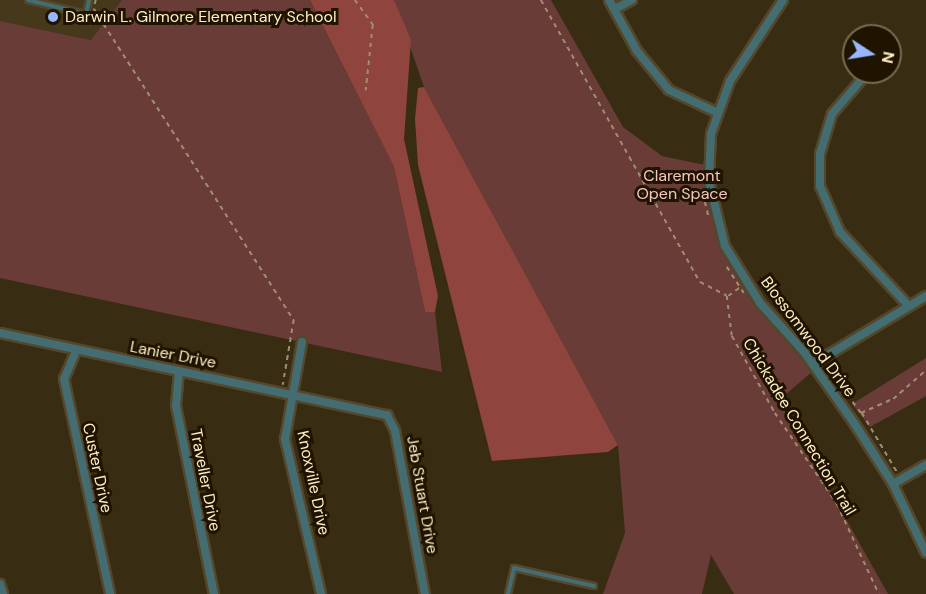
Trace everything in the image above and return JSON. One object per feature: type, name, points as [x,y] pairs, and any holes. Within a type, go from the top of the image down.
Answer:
[{"type":"street","points":[[609,0],[637,51],[669,90],[718,113]]},
{"type":"street","points":[[615,9],[632,0]]},
{"type":"street","name":"Blossomwood Drive","points":[[783,0],[747,52],[718,113],[711,134],[709,181],[725,246],[760,303],[813,364],[897,482],[926,553]]},
{"type":"street","points":[[858,84],[832,114],[820,154],[820,186],[840,232],[907,304]]},
{"type":"street","points":[[813,364],[907,304],[926,296]]},
{"type":"street","name":"Lanier Drive","points":[[0,333],[76,351],[340,403]]},
{"type":"street","name":"Knoxville Drive","points":[[302,342],[287,392],[285,439],[321,594]]},
{"type":"street","name":"Custer Drive","points":[[76,351],[64,379],[110,594]]},
{"type":"street","name":"Traveller Drive","points":[[179,371],[176,406],[214,594]]},
{"type":"street","name":"Jeb Stuart Drive","points":[[340,403],[387,415],[395,431],[425,594]]},
{"type":"street","points":[[897,482],[926,465]]},
{"type":"street","points":[[0,584],[3,594]]},
{"type":"lane","points":[[28,0],[86,14],[89,0]]},
{"type":"lane","points":[[508,594],[514,568],[594,586]]},
{"type":"path","points":[[96,0],[94,9],[294,320],[287,392]]},
{"type":"path","points":[[355,0],[373,25],[366,91]]},
{"type":"path","points":[[541,0],[700,282],[727,296],[739,288]]},
{"type":"path","name":"Chickadee Connection Trail","points":[[727,296],[732,336],[775,413],[837,504],[879,594]]},
{"type":"path","points":[[821,359],[861,413],[897,482]]},
{"type":"path","points":[[861,413],[893,399],[926,370]]},
{"type":"shaded area","name":"Darwin L. Gilmore Elementary School","points":[[0,0],[122,0],[92,40],[0,21]]},
{"type":"shaded area","points":[[310,0],[394,0],[411,40],[404,139],[438,296],[435,312],[425,312],[394,167]]},
{"type":"shaded area","points":[[424,87],[618,445],[608,452],[492,461],[418,165],[415,119],[418,88]]},
{"type":"green space","points":[[122,0],[310,0],[394,167],[425,312],[435,312],[442,372],[0,278],[0,21],[91,40]]},
{"type":"green space","name":"Claremont Open Space","points":[[394,0],[551,0],[623,127],[662,156],[705,165],[720,245],[745,291],[813,371],[779,400],[888,594],[734,594],[711,555],[702,594],[603,594],[625,533],[618,445],[424,87]]},
{"type":"green space","points":[[926,358],[926,396],[870,427],[852,404]]},
{"type":"place","name":"Darwin L. Gilmore Elementary School","points":[[53,17]]}]
